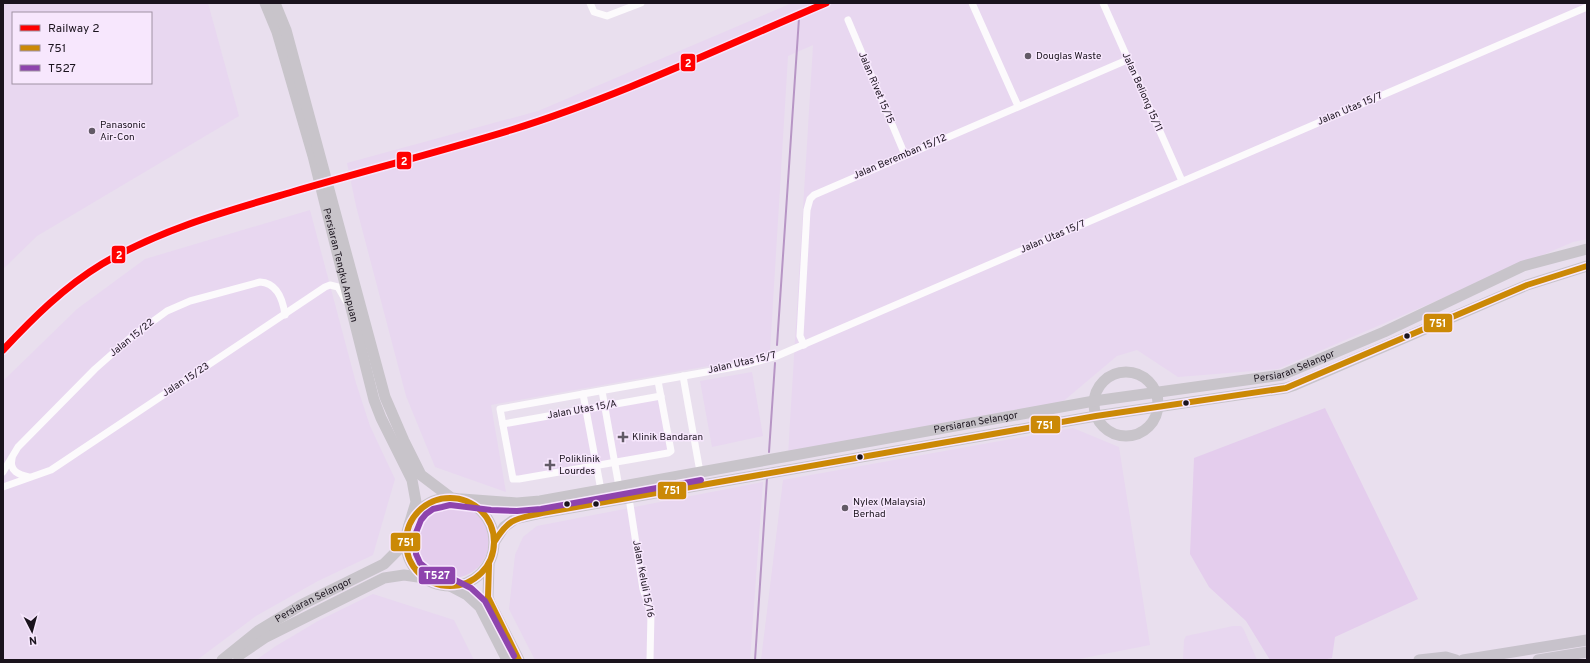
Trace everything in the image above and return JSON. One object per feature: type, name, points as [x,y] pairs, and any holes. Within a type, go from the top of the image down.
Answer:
[{"type":"highway","points":[[1463,660],[1587,640]]},
{"type":"highway","points":[[1538,660],[1587,652]]},
{"type":"highway","points":[[1419,660],[1446,657],[1456,660]]},
{"type":"main road","name":"Persiaran Tengku Ampuan","points":[[265,3],[277,32],[317,155]]},
{"type":"main road","name":"Persiaran Tengku Ampuan","points":[[275,3],[286,30],[317,155],[353,316],[374,400],[381,418],[412,480],[416,502],[409,525]]},
{"type":"main road","name":"Persiaran Tengku Ampuan","points":[[327,201],[391,413],[421,475],[450,497]]},
{"type":"main road","name":"Persiaran Selangor","points":[[462,499],[517,503],[540,501],[1094,401],[1282,375],[1384,332],[1523,266],[1587,249]]},
{"type":"main road","name":"Persiaran Selangor","points":[[495,541],[504,527],[515,519],[542,513],[1096,416],[1277,390],[1295,385],[1527,285],[1587,266]]},
{"type":"main road","points":[[1122,372],[1132,372],[1142,376],[1151,383],[1156,392],[1158,407],[1156,417],[1150,426],[1142,432],[1121,436],[1102,426],[1096,416],[1094,401],[1097,390],[1111,375],[1122,372]]},
{"type":"main road","points":[[450,497],[473,503],[482,510],[489,519],[494,530],[495,541],[495,549],[489,564],[479,576],[465,584],[450,586],[441,585],[424,578],[414,568],[408,556],[406,542],[409,525],[421,508],[430,502],[450,497]]},
{"type":"main road","name":"Persiaran Selangor","points":[[222,660],[258,631],[300,605],[384,564],[406,542]]},
{"type":"main road","points":[[489,564],[488,597],[519,660]]},
{"type":"main road","name":"Persiaran Selangor","points":[[233,660],[266,637],[384,578],[404,576],[424,578]]},
{"type":"main road","points":[[450,586],[467,595],[480,607],[507,660]]},
{"type":"street","points":[[590,3],[594,12],[607,16],[641,3]]},
{"type":"street","points":[[972,3],[1018,106]]},
{"type":"street","name":"Jalan Beliong 15/11","points":[[1103,3],[1182,182]]},
{"type":"street","name":"Jalan Utas 15/7","points":[[503,424],[500,409],[740,366],[769,359],[1587,7]]},
{"type":"street","name":"Jalan Rivet 15/15","points":[[848,20],[905,155]]},
{"type":"street","name":"Jalan Beremban 15/12","points":[[804,345],[800,336],[807,210],[810,199],[814,194],[1127,60]]},
{"type":"street","name":"Jalan 15/22","points":[[3,472],[18,448],[95,369],[130,338],[167,311],[190,301],[260,282],[271,285],[276,290],[284,306],[285,314]]},
{"type":"street","name":"Jalan 15/23","points":[[3,487],[51,470],[325,287],[330,285],[338,287],[353,316]]},
{"type":"street","points":[[683,376],[700,472]]},
{"type":"street","points":[[503,424],[513,479],[668,453],[671,451],[658,380]]},
{"type":"street","points":[[602,391],[619,486]]},
{"type":"street","points":[[584,394],[601,490]]},
{"type":"street","name":"Jalan Utas 15/A","points":[[503,424],[661,396]]},
{"type":"street","points":[[13,454],[11,463],[14,470],[22,476],[32,478]]},
{"type":"street","name":"Jalan Keluli 15/16","points":[[629,498],[643,589],[652,613],[650,660]]},
{"type":"shaded area","name":"Panasonic Air-Con","points":[[3,3],[208,3],[239,116],[37,236],[3,269]]},
{"type":"shaded area","points":[[792,3],[1587,3],[1587,239],[1573,242],[1278,369],[1178,377],[1137,350],[1117,356],[1060,404],[788,455],[813,45],[788,56],[770,352],[759,357],[491,405],[506,492],[435,467],[406,396],[356,206],[347,163],[538,111]]},
{"type":"shaded area","points":[[310,210],[356,383],[370,426],[395,479],[373,555],[318,581],[256,616],[197,660],[3,660],[3,381],[77,309],[145,259]]},
{"type":"shaded area","points":[[752,372],[763,436],[712,447],[700,381]]},
{"type":"shaded area","points":[[660,399],[668,450],[515,477],[506,426]]},
{"type":"shaded area","points":[[1325,408],[1418,599],[1335,637],[1332,658],[1322,660],[1270,660],[1246,621],[1209,587],[1190,554],[1194,458]]},
{"type":"shaded area","points":[[1073,428],[1119,447],[1150,645],[1074,660],[761,660],[783,480]]},
{"type":"shaded area","points":[[763,482],[750,660],[535,660],[509,609],[515,555],[523,537],[537,526]]},
{"type":"shaded area","points":[[452,504],[473,510],[483,520],[489,541],[483,562],[473,572],[452,578],[431,572],[421,562],[415,541],[421,520],[431,510]]},
{"type":"shaded area","points":[[373,594],[454,620],[474,660],[256,660],[276,646],[318,621]]},
{"type":"shaded area","points":[[1233,626],[1241,626],[1244,630],[1257,660],[1183,660],[1184,640],[1186,636]]},
{"type":"waterway","points":[[777,345],[799,18]]},
{"type":"waterway","points":[[769,452],[775,363]]},
{"type":"waterway","points":[[755,660],[767,478]]},
{"type":"rail line","name":"2","points":[[3,350],[37,315],[88,273],[124,252],[147,241],[195,222],[243,206],[484,138],[551,117],[670,71],[826,3]]},
{"type":"transit line","name":"751","points":[[495,541],[505,527],[514,520],[542,513],[1096,416],[1286,388],[1527,285],[1587,266]]},
{"type":"transit line","name":"T527","points":[[514,656],[485,601],[471,588],[453,579],[435,575],[420,563],[416,554],[415,535],[421,520],[426,514],[433,509],[450,505],[491,510],[517,511],[541,509],[701,480]]},
{"type":"transit line","name":"751","points":[[450,498],[467,501],[475,505],[487,517],[491,525],[494,542],[491,559],[487,567],[475,579],[467,583],[450,586],[433,583],[425,579],[413,567],[409,559],[406,542],[409,525],[413,517],[425,505],[433,501],[450,498]]},
{"type":"transit line","name":"751","points":[[489,565],[488,597],[519,660]]},
{"type":"place","name":"Douglas Waste","points":[[1028,56]]},
{"type":"place","name":"Panasonic Air-Con","points":[[92,131]]},
{"type":"place","name":"Klinik Bandaran","points":[[623,437]]},
{"type":"place","name":"Poliklinik Lourdes","points":[[550,465]]},
{"type":"place","name":"Nylex (Malaysia) Berhad","points":[[845,508]]}]
